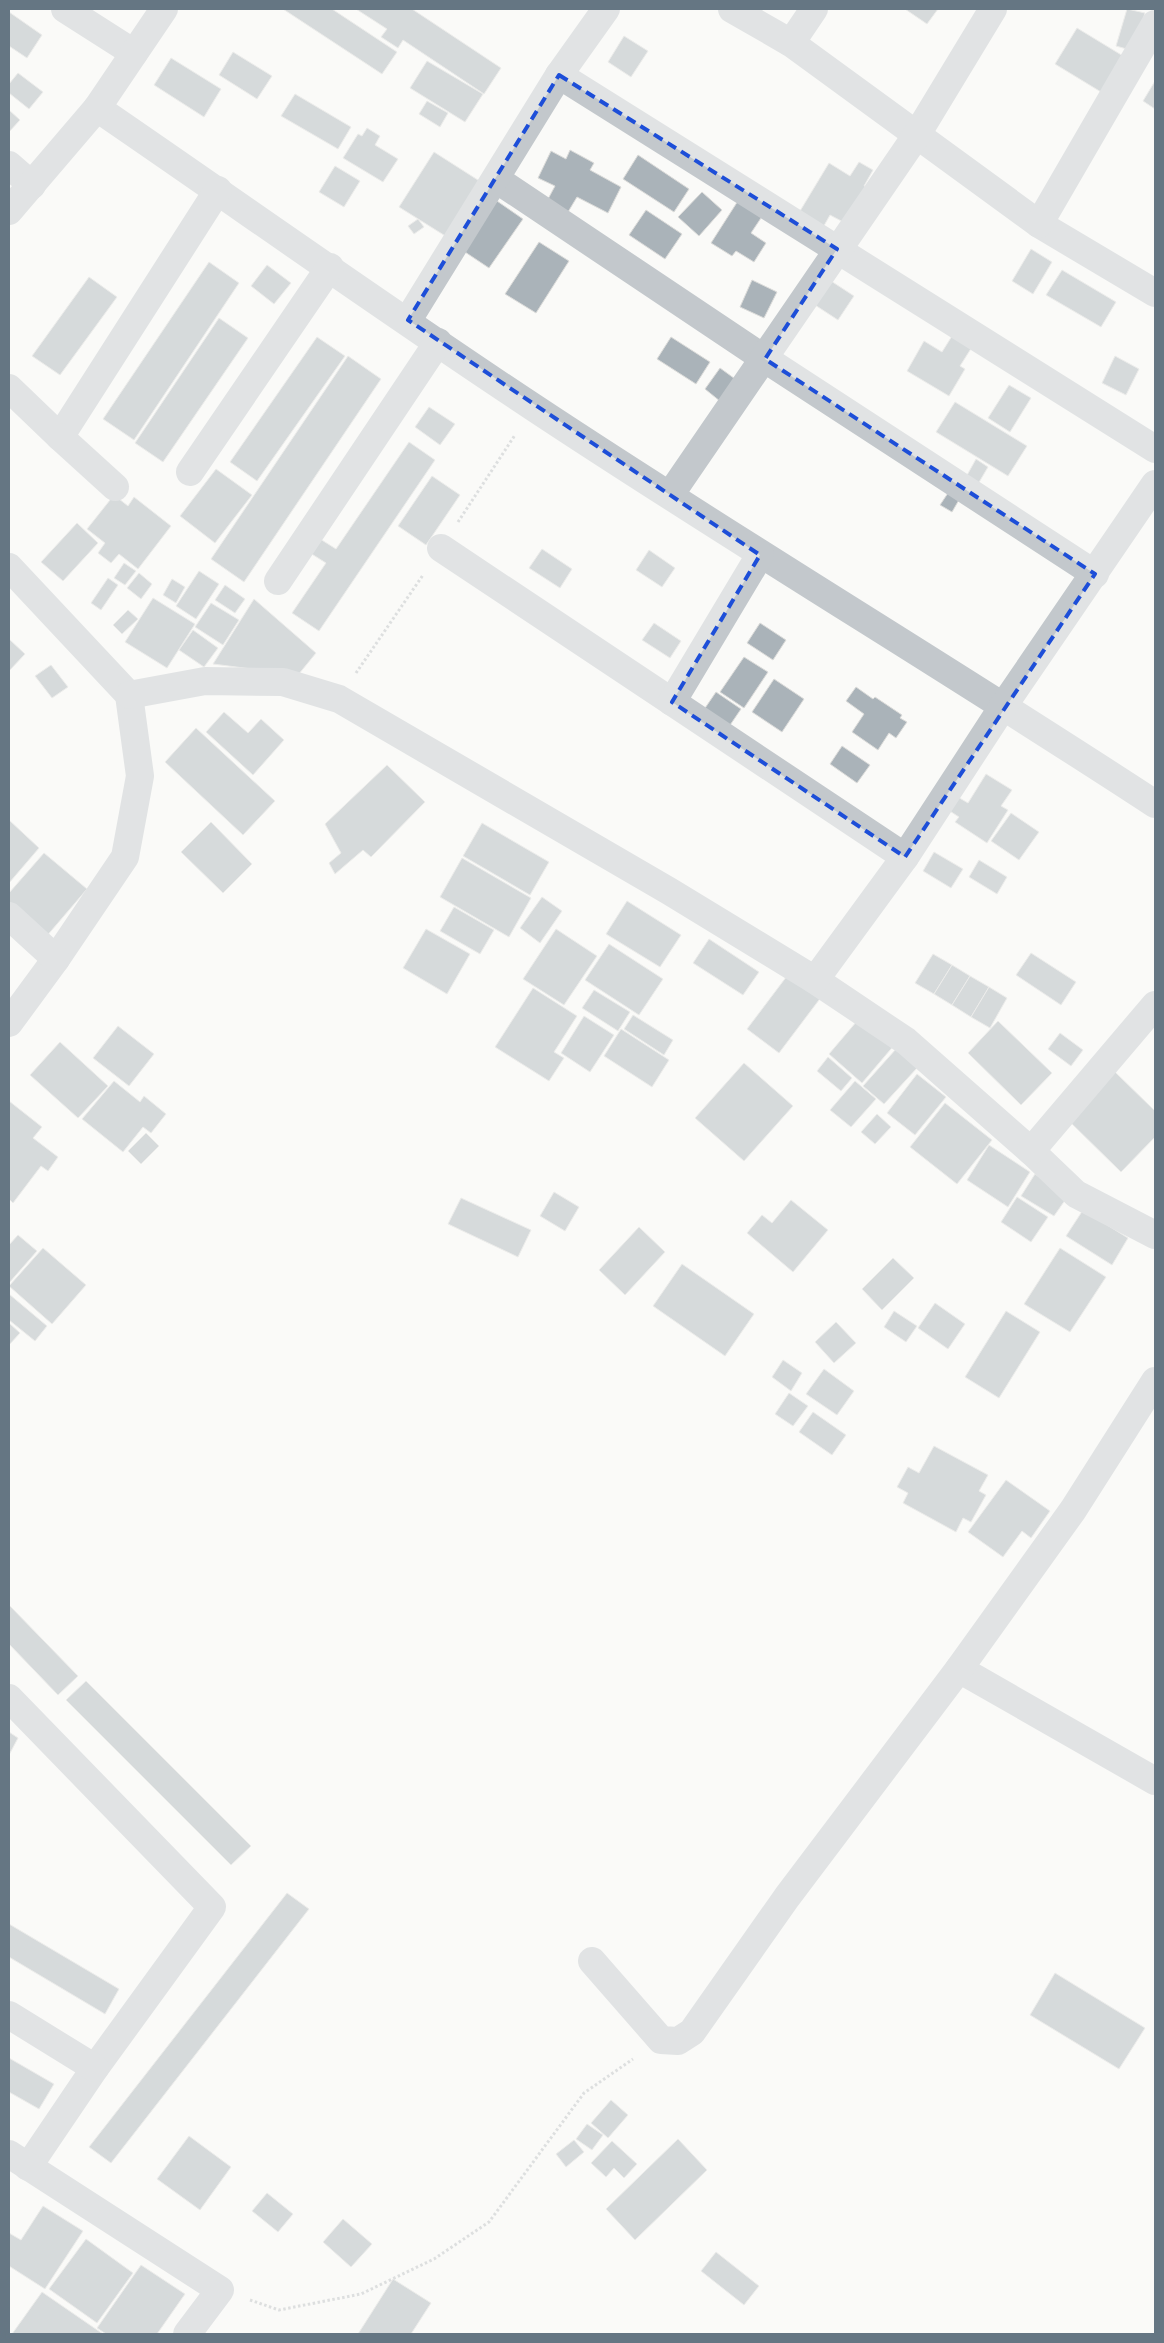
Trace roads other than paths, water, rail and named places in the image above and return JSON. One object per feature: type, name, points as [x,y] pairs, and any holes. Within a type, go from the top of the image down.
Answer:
[{"type":"street","points":[[65,9],[134,53]]},
{"type":"street","points":[[9,211],[97,108],[164,9]]},
{"type":"street","points":[[408,320],[559,74],[606,9]]},
{"type":"street","points":[[732,9],[791,43],[1038,224],[1153,287]]},
{"type":"street","points":[[791,43],[814,9]]},
{"type":"street","points":[[670,495],[916,136],[993,9]]},
{"type":"street","points":[[1038,224],[1155,24]]},
{"type":"street","points":[[559,74],[1155,449]]},
{"type":"street","points":[[97,108],[533,407],[760,555],[1004,705],[1155,804]]},
{"type":"street","points":[[9,165],[32,185]]},
{"type":"street","points":[[496,179],[765,359],[1095,574]]},
{"type":"street","points":[[60,437],[218,190]]},
{"type":"street","points":[[190,472],[330,267]]},
{"type":"street","points":[[278,581],[438,342]]},
{"type":"street","points":[[9,388],[115,486]]},
{"type":"street","points":[[815,980],[905,857],[1004,705],[1155,484]]},
{"type":"street","points":[[441,548],[905,857]]},
{"type":"street","points":[[672,702],[760,555]]},
{"type":"street","points":[[9,566],[130,695],[140,776],[125,857],[56,959],[9,1023]]},
{"type":"street","points":[[130,695],[205,681],[283,682],[339,699],[669,891],[815,980],[906,1042],[1031,1151],[1076,1194],[1155,1235]]},
{"type":"street","points":[[9,916],[56,959]]},
{"type":"street","points":[[1031,1151],[1155,1005]]},
{"type":"street","points":[[592,1961],[661,2040],[678,2040],[692,2032],[787,1897],[959,1669],[1073,1510],[1155,1381]]},
{"type":"street","points":[[959,1669],[1155,1781]]},
{"type":"street","points":[[9,1698],[212,1907],[95,2068],[18,2161],[220,2290],[187,2334]]},
{"type":"street","points":[[9,2015],[95,2068]]}]
